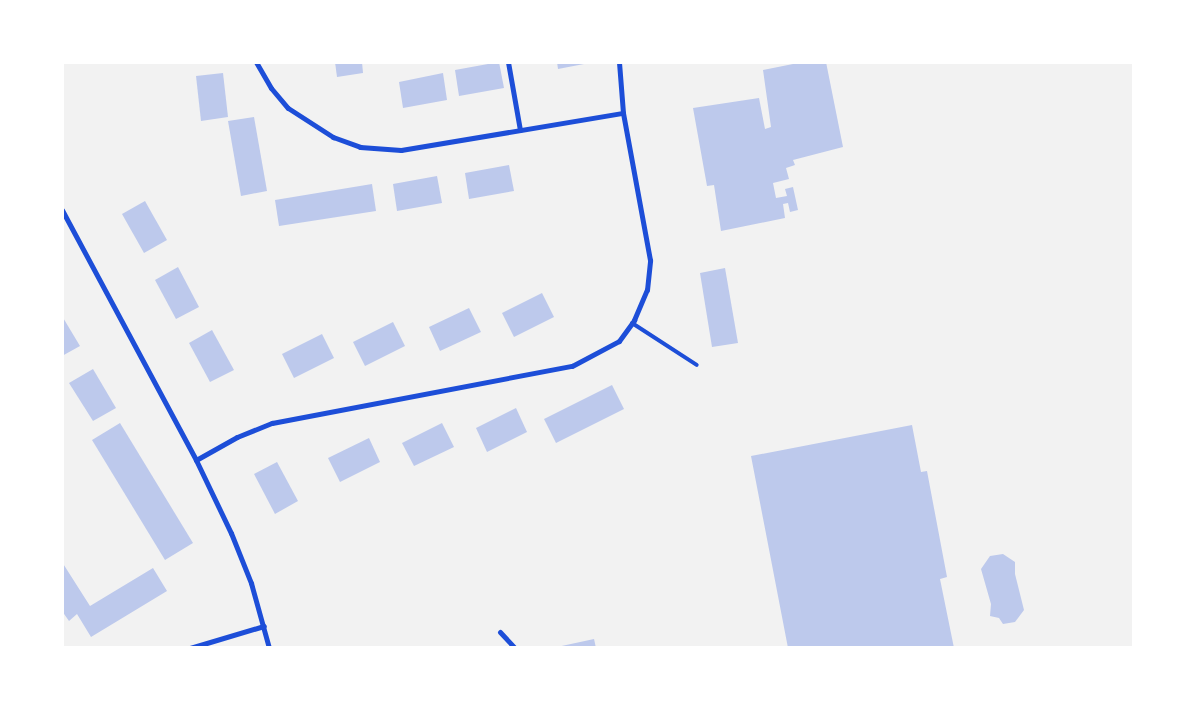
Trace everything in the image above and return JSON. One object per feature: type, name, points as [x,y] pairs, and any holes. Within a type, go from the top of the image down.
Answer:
[{"type":"street","points":[[256,62],[271,88],[288,108],[324,132],[360,147],[402,150],[623,113]]},
{"type":"street","points":[[508,62],[520,130]]},
{"type":"street","points":[[196,460],[237,437],[272,423],[572,366],[619,341],[632,323],[648,290],[650,260],[623,113],[620,62]]},
{"type":"street","points":[[62,210],[196,460],[232,533],[264,626],[269,648]]},
{"type":"street","points":[[190,648],[264,626]]},
{"type":"street","points":[[500,632],[514,648]]},
{"type":"lane","points":[[632,323],[697,365]]},
{"type":"building","points":[[335,62],[362,62],[363,73],[337,77]]},
{"type":"building","points":[[499,62],[504,88],[459,96],[455,70]]},
{"type":"building","points":[[557,62],[584,62],[584,64],[558,69]]},
{"type":"building","points":[[803,62],[826,62],[843,147],[793,160],[795,165],[786,168],[789,179],[773,183],[776,198],[787,196],[785,189],[793,187],[798,210],[790,212],[788,203],[783,204],[785,218],[721,231],[714,185],[707,186],[693,108],[759,98],[765,129],[771,127],[763,70]]},
{"type":"building","points":[[223,73],[228,117],[201,121],[196,76]]},
{"type":"building","points":[[443,73],[447,100],[403,108],[399,82]]},
{"type":"building","points":[[254,117],[267,191],[241,196],[228,121]]},
{"type":"building","points":[[509,165],[514,191],[469,199],[465,173]]},
{"type":"building","points":[[437,176],[442,203],[397,211],[393,184]]},
{"type":"building","points":[[372,184],[376,211],[279,226],[275,200]]},
{"type":"building","points":[[145,201],[167,240],[144,253],[122,214]]},
{"type":"building","points":[[178,267],[199,307],[176,319],[155,280]]},
{"type":"building","points":[[725,268],[738,343],[712,347],[700,273]]},
{"type":"building","points":[[542,293],[554,317],[514,337],[502,313]]},
{"type":"building","points":[[469,308],[481,332],[440,351],[429,327]]},
{"type":"building","points":[[62,316],[80,346],[62,356]]},
{"type":"building","points":[[393,322],[405,346],[365,366],[353,342]]},
{"type":"building","points":[[212,330],[234,370],[210,382],[189,343]]},
{"type":"building","points":[[322,334],[334,358],[294,378],[282,354]]},
{"type":"building","points":[[93,369],[116,408],[93,421],[69,383]]},
{"type":"building","points":[[612,385],[624,409],[556,443],[544,419]]},
{"type":"building","points":[[516,408],[527,432],[487,452],[476,428]]},
{"type":"building","points":[[120,423],[193,543],[165,560],[92,440]]},
{"type":"building","points":[[442,423],[454,447],[414,466],[402,443]]},
{"type":"building","points":[[912,425],[921,472],[927,471],[947,577],[940,579],[954,648],[788,648],[751,456]]},
{"type":"building","points":[[369,438],[380,462],[340,482],[328,458]]},
{"type":"building","points":[[277,462],[298,501],[275,514],[254,474]]},
{"type":"building","points":[[1003,554],[1015,562],[1015,574],[1024,610],[1015,622],[1003,624],[999,618],[990,616],[991,604],[981,569],[990,556]]},
{"type":"building","points":[[62,562],[90,606],[153,568],[167,591],[91,637],[77,614],[69,621],[62,611]]},
{"type":"building","points":[[594,639],[596,648],[557,648],[557,647]]}]
